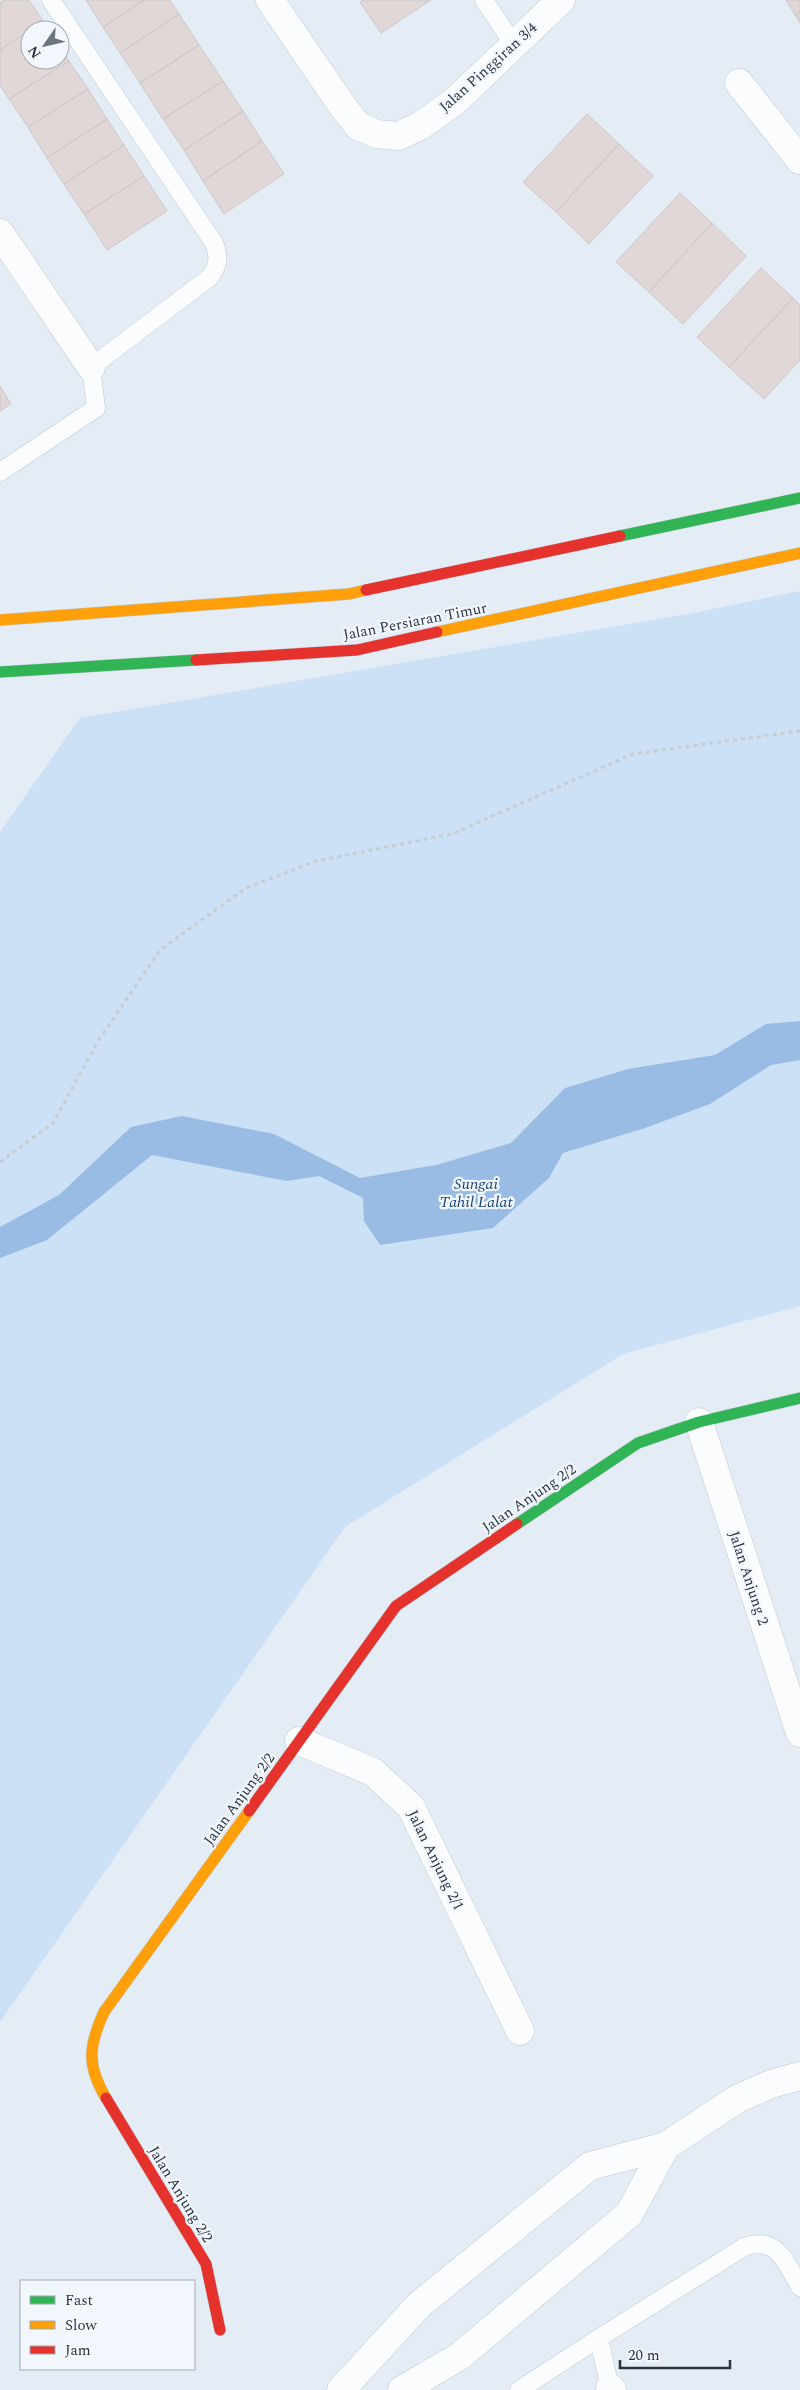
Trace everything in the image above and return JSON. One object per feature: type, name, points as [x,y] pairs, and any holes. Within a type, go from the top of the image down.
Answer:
[{"type":"street","name":"Jalan Pinggiran 3/4","points":[[270,0],[358,126],[377,134],[398,136],[420,126],[454,102],[561,0]]},
{"type":"street","points":[[739,83],[800,160]]},
{"type":"street","points":[[0,234],[91,366]]},
{"type":"street","points":[[0,620],[349,594],[800,498]]},
{"type":"street","name":"Jalan Persiaran Timur","points":[[0,672],[357,650],[800,552]]},
{"type":"street","name":"Jalan Anjung 2/2","points":[[220,2330],[206,2264],[102,2091],[90,2064],[91,2038],[104,2012],[396,1606],[638,1443],[699,1422],[800,1398]]},
{"type":"street","name":"Jalan Anjung 2","points":[[699,1422],[800,1733]]},
{"type":"street","name":"Jalan Anjung 2/1","points":[[299,1741],[373,1772],[411,1807],[520,2031]]},
{"type":"street","points":[[341,2390],[419,2305],[590,2166],[666,2146],[737,2099],[771,2084],[800,2076]]},
{"type":"street","points":[[402,2390],[460,2356],[629,2214],[666,2146]]},
{"type":"lane","points":[[0,472],[96,408],[91,366],[208,278],[215,271],[218,262],[218,252],[214,243],[50,0]]},
{"type":"lane","points":[[484,0],[514,45]]},
{"type":"lane","points":[[519,2390],[744,2247],[754,2244],[765,2244],[774,2248],[782,2256],[800,2287]]},
{"type":"lane","points":[[596,2340],[601,2348],[611,2389]]},
{"type":"path","points":[[0,1162],[53,1123],[98,1041],[160,950],[246,888],[316,861],[452,834],[633,754],[800,731]]},
{"type":"shaded area","points":[[800,591],[800,1306],[623,1354],[345,1527],[0,2022],[0,832],[80,718],[688,614]]},
{"type":"water","name":"Sungai Tahil Lalat","points":[[800,1021],[800,1060],[771,1065],[710,1104],[645,1128],[563,1153],[549,1178],[493,1228],[380,1245],[364,1221],[363,1198],[319,1176],[287,1181],[152,1155],[47,1240],[0,1258],[0,1227],[59,1195],[131,1127],[182,1116],[274,1134],[360,1178],[436,1165],[511,1143],[565,1088],[628,1069],[715,1055],[766,1024]]},
{"type":"building","points":[[4,0],[29,0],[42,20],[20,20],[20,37],[0,50],[0,2]]},
{"type":"building","points":[[86,0],[144,0],[103,27]]},
{"type":"building","points":[[144,0],[170,0],[179,14],[120,53],[103,27]]},
{"type":"building","points":[[363,0],[431,0],[381,33],[360,2]]},
{"type":"building","points":[[786,0],[800,0],[800,11],[795,15]]},
{"type":"building","points":[[800,11],[800,23],[795,15]]},
{"type":"building","points":[[179,14],[199,45],[140,83],[120,53]]},
{"type":"building","points":[[20,37],[20,70],[55,70],[9,99],[0,85],[0,50]]},
{"type":"building","points":[[199,45],[223,81],[163,119],[140,83]]},
{"type":"building","points":[[70,62],[88,89],[28,127],[9,99],[55,70],[70,70]]},
{"type":"building","points":[[223,81],[243,111],[184,150],[163,119]]},
{"type":"building","points":[[88,89],[107,119],[47,158],[28,127]]},
{"type":"building","points":[[243,111],[262,141],[203,181],[184,150]]},
{"type":"building","points":[[587,114],[619,144],[556,212],[523,182]]},
{"type":"building","points":[[107,119],[124,145],[64,184],[47,158]]},
{"type":"building","points":[[262,141],[284,174],[224,214],[203,181]]},
{"type":"building","points":[[619,144],[653,176],[589,244],[556,212]]},
{"type":"building","points":[[124,145],[144,176],[84,214],[64,184]]},
{"type":"building","points":[[144,176],[167,211],[107,250],[84,214]]},
{"type":"building","points":[[680,193],[712,223],[649,292],[616,262]]},
{"type":"building","points":[[712,223],[746,256],[683,324],[649,292]]},
{"type":"building","points":[[761,268],[793,298],[729,367],[697,337]]},
{"type":"building","points":[[793,298],[800,305],[800,360],[764,399],[729,367]]},
{"type":"building","points":[[0,386],[11,404],[0,411]]},
{"type":"traffic: fast","points":[[620,536],[800,498]]},
{"type":"traffic: fast","points":[[0,672],[196,660]]},
{"type":"traffic: fast","points":[[517,1524],[638,1443],[699,1422],[800,1398]]},
{"type":"traffic: slow","points":[[437,632],[800,553]]},
{"type":"traffic: slow","points":[[0,620],[349,594],[366,590]]},
{"type":"traffic: slow","points":[[106,2098],[95,2075],[92,2055],[95,2035],[104,2012],[249,1811]]},
{"type":"traffic: jam","points":[[366,590],[620,536]]},
{"type":"traffic: jam","points":[[196,660],[357,650],[437,632]]},
{"type":"traffic: jam","points":[[249,1811],[396,1606],[517,1524]]},
{"type":"traffic: jam","points":[[106,2098],[206,2264],[220,2330]]}]
